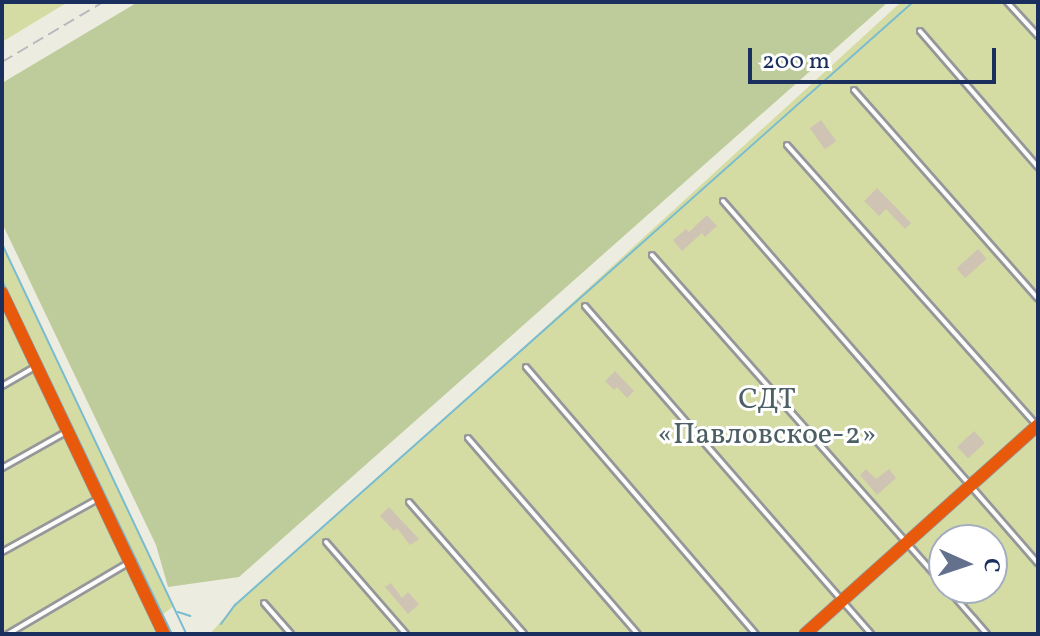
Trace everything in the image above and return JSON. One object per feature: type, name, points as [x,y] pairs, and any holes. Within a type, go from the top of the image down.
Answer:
[{"type":"street","points":[[3,298],[164,634]]},
{"type":"street","points":[[805,634],[1037,426]]},
{"type":"lane","points":[[1007,2],[1038,36]]},
{"type":"lane","points":[[920,31],[1038,167]]},
{"type":"lane","points":[[854,90],[1038,299]]},
{"type":"lane","points":[[787,145],[1037,426]]},
{"type":"lane","points":[[723,201],[1038,563]]},
{"type":"lane","points":[[652,255],[928,566]]},
{"type":"lane","points":[[585,306],[871,634]]},
{"type":"lane","points":[[2,386],[37,366]]},
{"type":"lane","points":[[526,367],[756,634]]},
{"type":"lane","points":[[2,468],[68,431]]},
{"type":"lane","points":[[468,438],[638,634]]},
{"type":"lane","points":[[2,552],[99,498]]},
{"type":"lane","points":[[409,502],[524,634]]},
{"type":"lane","points":[[326,542],[406,634]]},
{"type":"lane","points":[[8,634],[130,562]]},
{"type":"lane","points":[[264,603],[291,634]]},
{"type":"lane","points":[[961,604],[987,634]]},
{"type":"green space","points":[[2,2],[68,2],[2,42]]},
{"type":"green space","points":[[138,2],[888,2],[239,577],[168,587],[156,545],[2,223],[2,83]]},
{"type":"green space","name":"СДТ «Павловское-2»","points":[[901,2],[1038,2],[1038,634],[210,634],[235,605],[489,379]]},
{"type":"green space","points":[[2,244],[174,606],[162,615],[2,281]]},
{"type":"green space","points":[[2,291],[167,634],[2,634]]},
{"type":"building","points":[[821,120],[836,141],[825,149],[810,128]]},
{"type":"building","points":[[877,188],[911,223],[905,229],[886,209],[879,216],[864,201]]},
{"type":"building","points":[[707,215],[717,226],[705,237],[702,233],[682,251],[673,240],[686,229],[689,232]]},
{"type":"building","points":[[978,249],[987,259],[965,278],[956,268]]},
{"type":"building","points":[[615,371],[634,391],[627,398],[617,387],[614,390],[605,381]]},
{"type":"building","points":[[974,431],[985,443],[968,458],[957,447]]},
{"type":"building","points":[[866,469],[876,479],[889,469],[896,478],[877,495],[860,475]]},
{"type":"building","points":[[389,507],[419,539],[410,545],[397,528],[394,531],[380,516]]},
{"type":"building","points":[[391,583],[402,598],[408,592],[419,604],[408,614],[385,587]]},
{"type":"waterway","points":[[221,624],[235,605],[913,2]]},
{"type":"waterway","points":[[2,244],[186,634]]},
{"type":"waterway","points":[[2,281],[172,634]]},
{"type":"waterway","points":[[178,612],[190,616]]},
{"type":"railway","points":[[2,62],[103,2]]},
{"type":"cycle path","points":[[2,293],[164,634]]},
{"type":"cycle path","points":[[805,634],[1038,425]]}]
